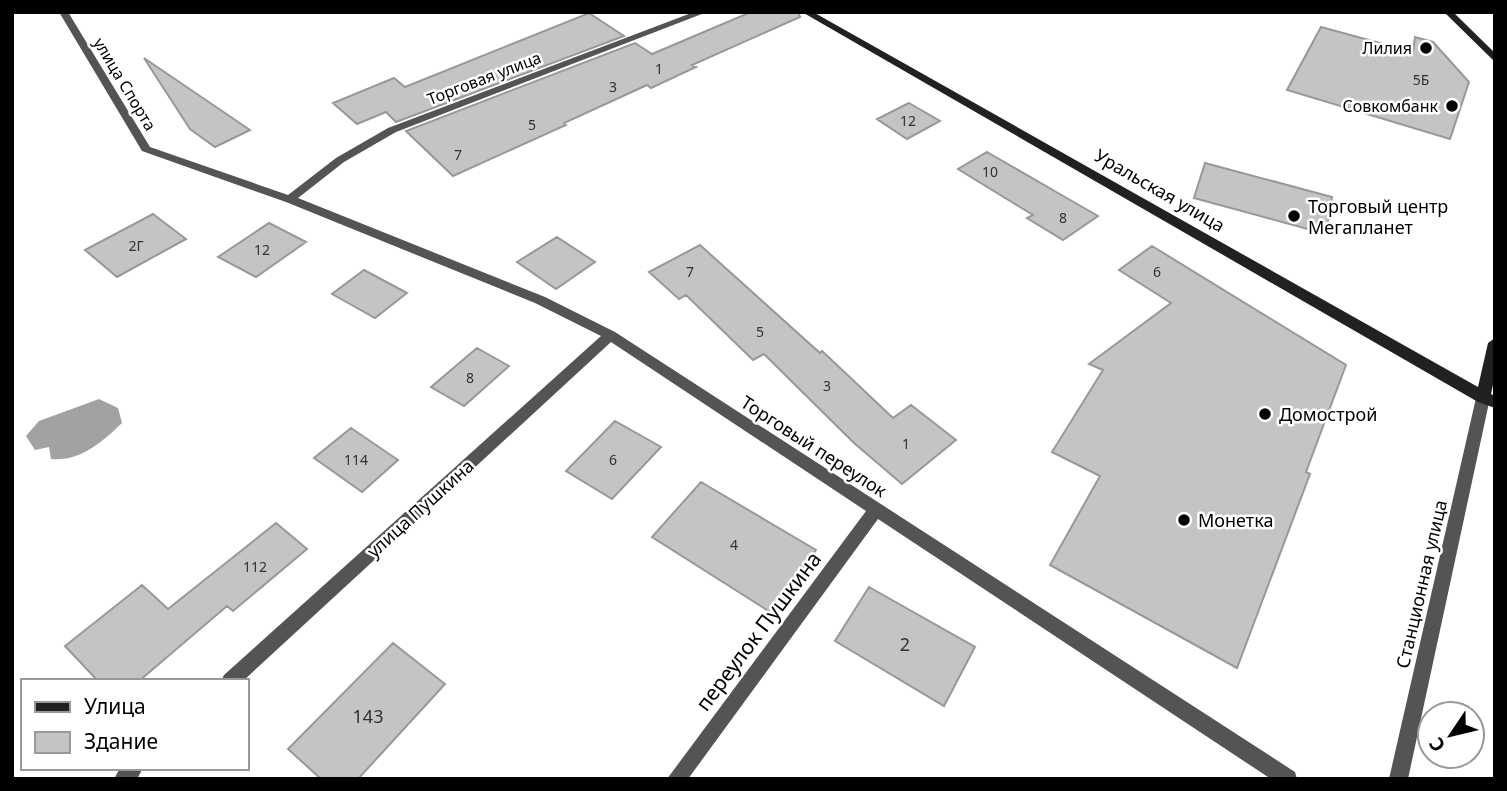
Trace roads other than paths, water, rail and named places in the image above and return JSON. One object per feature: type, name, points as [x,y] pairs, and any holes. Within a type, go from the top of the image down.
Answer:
[{"type":"main road","name":"Уральская улица","points":[[806,12],[1489,400]]},
{"type":"main road","points":[[1448,12],[1495,59]]},
{"type":"main road","points":[[1489,400],[1495,344]]},
{"type":"street","name":"улица Спорта","points":[[63,12],[146,149],[290,199]]},
{"type":"street","name":"Торговая улица","points":[[290,199],[340,160],[392,130],[703,12]]},
{"type":"street","name":"Торговый переулок","points":[[290,199],[540,300],[610,335],[1288,779]]},
{"type":"street","name":"улица Пушкина","points":[[232,679],[610,335]]},
{"type":"street","name":"Станционная улица","points":[[1398,779],[1489,400]]},
{"type":"street","name":"переулок Пушкина","points":[[676,779],[876,510]]},
{"type":"place","name":"Лилия","points":[[1426,48]]},
{"type":"place","name":"Совкомбанк","points":[[1452,106]]},
{"type":"place","name":"Торговый центр Мегапланет","points":[[1294,216]]},
{"type":"place","name":"Домострой","points":[[1265,414]]},
{"type":"place","name":"Монетка","points":[[1184,520]]}]
